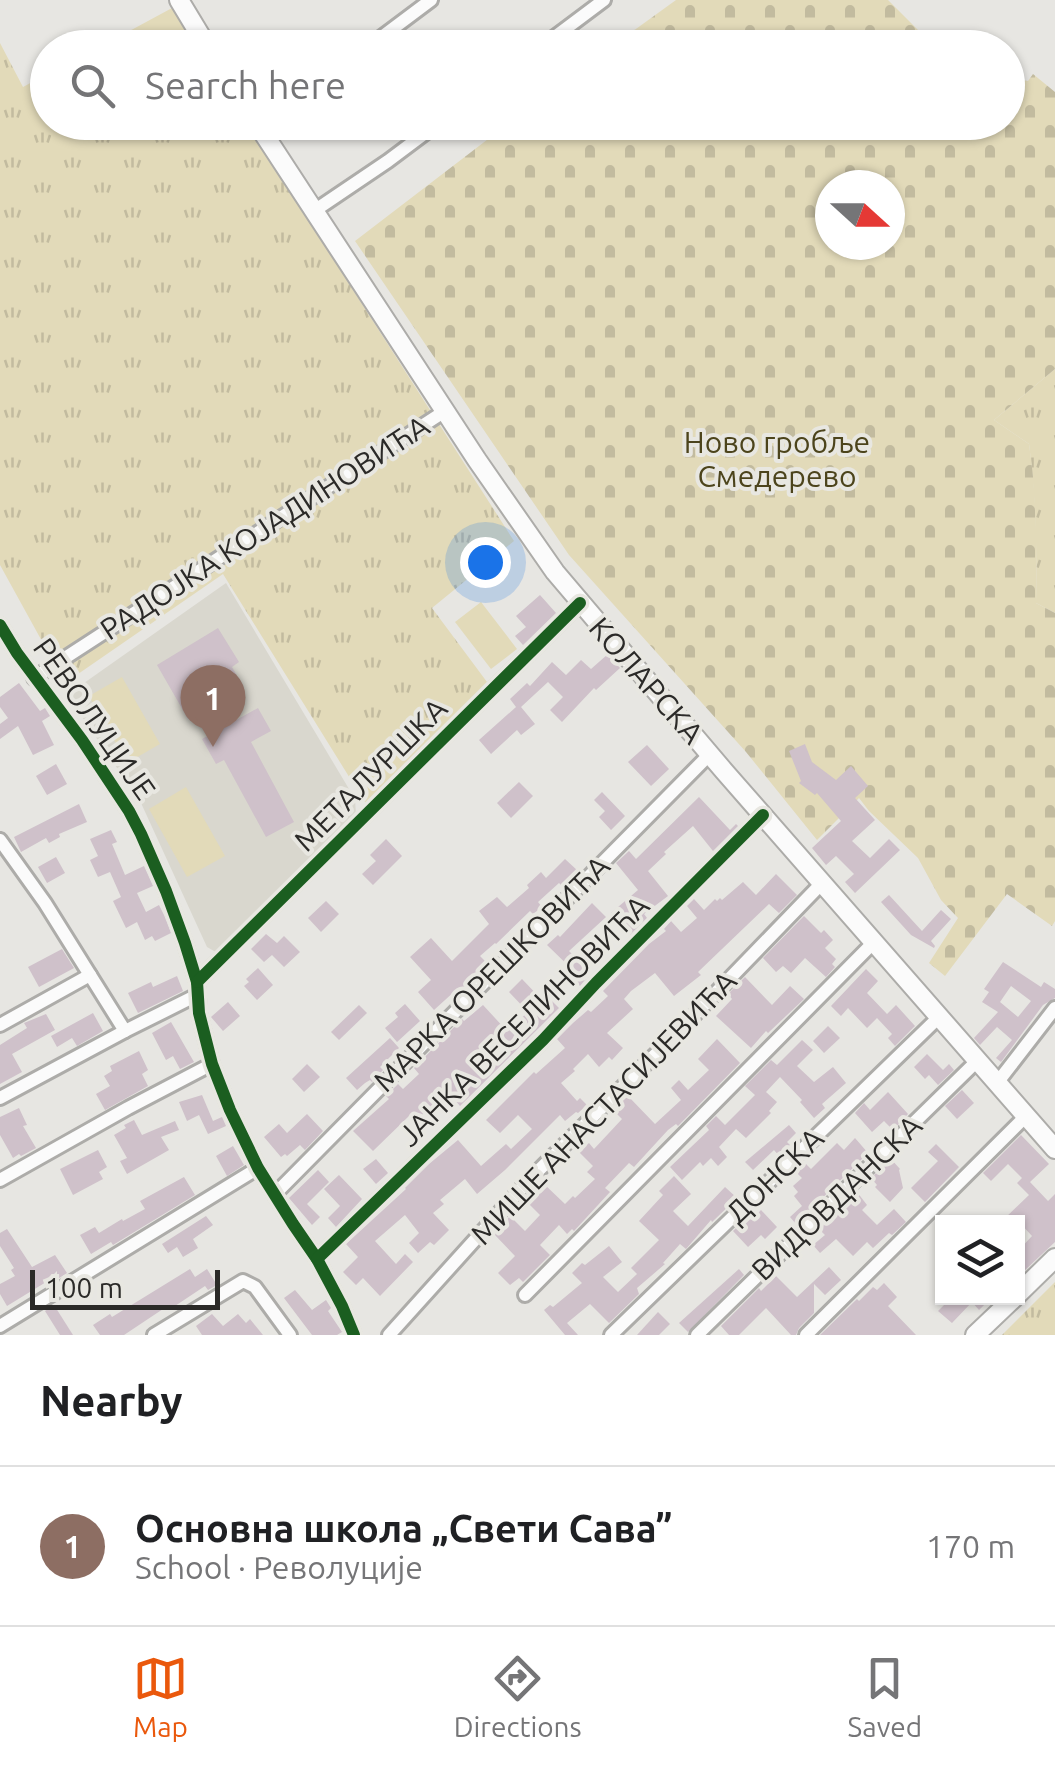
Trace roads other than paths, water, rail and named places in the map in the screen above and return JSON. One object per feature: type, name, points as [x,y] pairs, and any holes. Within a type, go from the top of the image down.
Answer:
[{"type":"main road","points":[[179,0],[197,30]]},
{"type":"main road","name":"КОЛАРСКА","points":[[269,140],[514,516],[580,604],[1055,1149]]},
{"type":"main road","points":[[1025,1287],[1055,1258]]},
{"type":"main road","points":[[975,1335],[1007,1305]]},
{"type":"street","points":[[391,30],[431,0]]},
{"type":"street","points":[[564,30],[604,0]]},
{"type":"street","points":[[314,211],[416,140]]},
{"type":"street","name":"РАДОЈКА КОЈАДИНОВИЋА","points":[[34,678],[445,410]]},
{"type":"street","name":"МЕТАЛУРШКА","points":[[0,1098],[197,989],[580,604]]},
{"type":"street","name":"РЕВОЛУЦИЈЕ","points":[[0,625],[135,823],[186,943],[212,1064],[230,1110],[258,1168],[317,1259],[354,1335]]},
{"type":"street","name":"МАРКА ОРЕШКОВИЋА","points":[[274,1194],[710,754]]},
{"type":"street","name":"ЈАНКА ВЕСЕЛИНОВИЋА","points":[[317,1259],[543,1040],[763,815]]},
{"type":"street","points":[[0,840],[45,903],[124,1030]]},
{"type":"street","name":"МИШЕ АНАСТАСИЈЕВИЋА","points":[[388,1335],[527,1182],[822,883]]},
{"type":"street","points":[[526,1295],[873,942]]},
{"type":"street","points":[[0,1024],[90,976]]},
{"type":"street","points":[[997,1084],[1055,1008]]},
{"type":"street","name":"ДОНСКА","points":[[611,1335],[939,1017]]},
{"type":"street","name":"ВИДОВДАНСКА","points":[[697,1335],[977,1061]]},
{"type":"street","points":[[0,1180],[212,1064]]},
{"type":"street","points":[[806,1335],[1026,1116]]},
{"type":"street","points":[[0,1326],[258,1168]]},
{"type":"street","points":[[154,1335],[244,1281],[255,1287],[290,1335]]},
{"type":"place","name":"Основна школа „Свети Сава”","points":[[213,747]]},
{"type":"park label","name":"Ново гробље Смедерево","points":[[777,460]]}]
